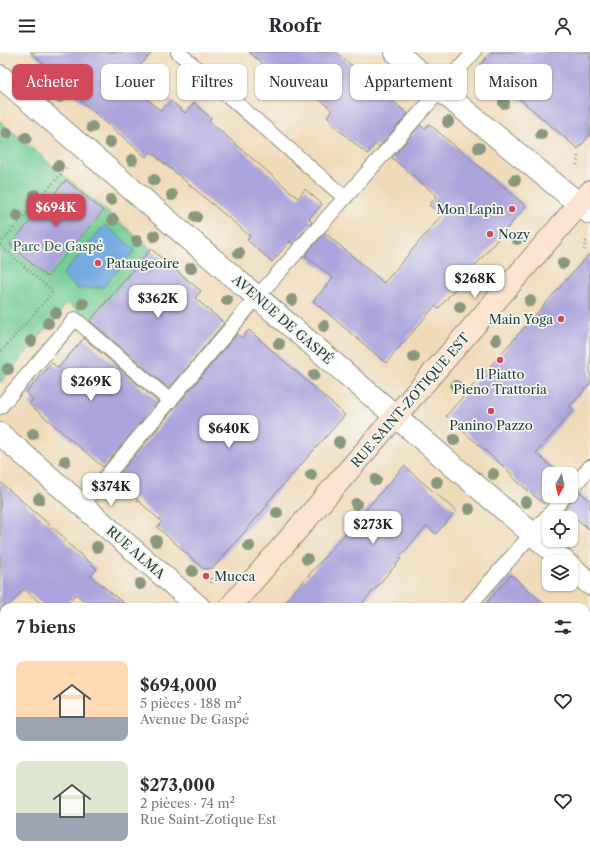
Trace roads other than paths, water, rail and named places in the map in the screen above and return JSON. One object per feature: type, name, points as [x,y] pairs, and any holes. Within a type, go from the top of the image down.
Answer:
[{"type":"street","points":[[396,52],[410,64]]},
{"type":"street","name":"AVENUE DE GASPÉ","points":[[0,76],[557,555]]},
{"type":"street","points":[[453,100],[586,203]]},
{"type":"street","name":"RUE SAINT-ZOTIQUE EST","points":[[233,603],[396,416],[586,203]]},
{"type":"street","name":"RUE ALMA","points":[[0,434],[194,603]]},
{"type":"street","points":[[578,573],[590,584]]},
{"type":"lane","points":[[178,52],[345,198]]},
{"type":"lane","points":[[463,64],[474,52]]},
{"type":"lane","points":[[82,505],[257,297],[431,100]]},
{"type":"lane","points":[[0,407],[75,319],[170,401]]},
{"type":"lane","points":[[578,481],[590,467]]},
{"type":"lane","points":[[472,603],[559,503]]},
{"type":"water","name":"Pataugeoire","points":[[105,225],[135,250],[103,287],[78,289],[62,275]]},
{"type":"place","name":"Mon Lapin","points":[[512,209]]},
{"type":"place","name":"Nozy","points":[[490,234]]},
{"type":"place","name":"Pataugeoire","points":[[98,263]]},
{"type":"place","name":"Main Yoga","points":[[561,319]]},
{"type":"place","name":"Il Piatto Pieno Trattoria","points":[[500,360]]},
{"type":"place","name":"Panino Pazzo","points":[[491,411]]},
{"type":"place","name":"Mucca","points":[[206,576]]},
{"type":"park label","name":"Parc De Gaspé","points":[[58,246]]}]
